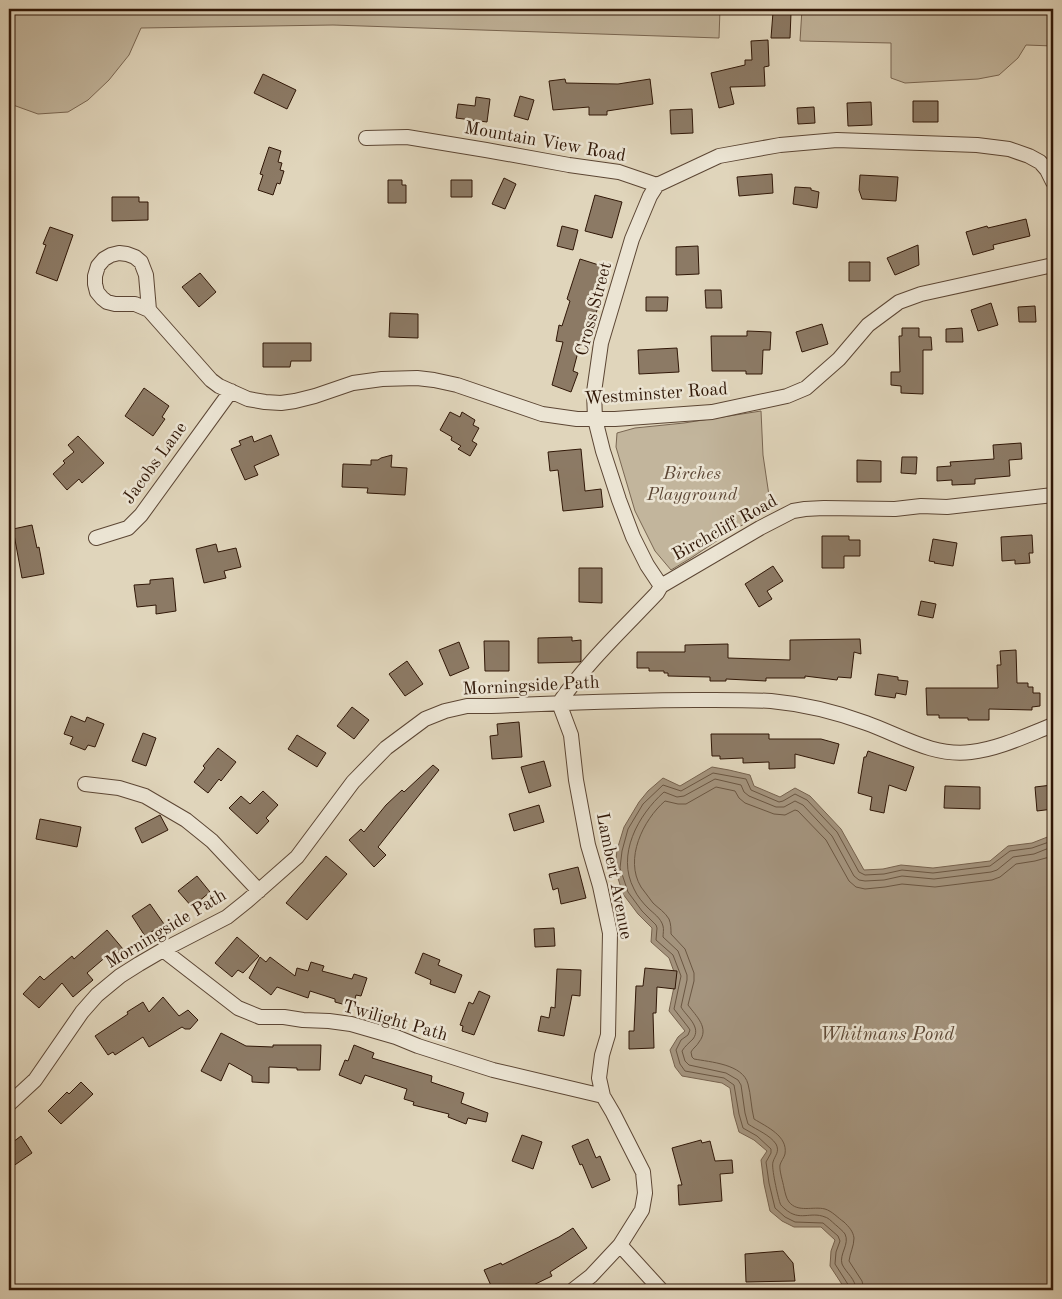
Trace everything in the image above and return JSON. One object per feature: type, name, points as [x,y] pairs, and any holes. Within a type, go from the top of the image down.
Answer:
[{"type":"street","name":"Mountain View Road","points":[[366,138],[407,137],[478,148],[619,172],[657,185]]},
{"type":"street","points":[[657,185],[719,156],[780,145],[836,140],[977,145],[1009,149],[1040,162],[1047,170],[1053,182]]},
{"type":"street","name":"Cross Street","points":[[657,185],[650,196],[632,239],[601,343],[594,392],[595,419],[619,500],[633,537],[661,586]]},
{"type":"street","points":[[119,253],[127,254],[141,262],[146,275],[149,310],[135,304],[107,302],[102,298],[97,292],[95,276],[98,266],[104,259],[119,253]]},
{"type":"street","name":"Westminster Road","points":[[149,310],[204,372],[219,386],[248,399],[265,402],[296,401],[353,383],[382,379],[417,378],[457,385],[542,414],[577,419],[615,420],[712,412],[786,396],[806,388],[839,359],[868,325],[899,302],[930,292],[1053,265]]},
{"type":"street","name":"Jacobs Lane","points":[[96,538],[128,528],[141,515],[231,391]]},
{"type":"street","name":"Birchcliff Road","points":[[559,703],[576,680],[657,593],[661,586],[760,528],[793,511],[824,508],[895,509],[921,506],[947,507],[1053,495]]},
{"type":"street","name":"Morningside Path","points":[[9,1104],[35,1080],[82,1012],[97,995],[120,976],[163,950],[227,917],[259,891],[297,857],[353,782],[386,748],[425,719],[445,711],[467,706],[668,699],[770,701],[832,712],[866,723],[919,746],[959,753],[995,747],[1053,725]]},
{"type":"street","name":"Lambert Avenue","points":[[559,703],[571,735],[576,780],[588,845],[600,886],[610,932],[608,1034],[602,1055],[599,1078],[603,1096],[643,1172],[645,1193],[642,1210],[620,1245],[591,1276],[573,1290]]},
{"type":"street","points":[[85,784],[119,788],[145,796],[186,820],[212,841],[259,891]]},
{"type":"street","name":"Twilight Path","points":[[163,950],[238,1008],[260,1017],[284,1017],[351,1024],[396,1037],[493,1070],[603,1096]]},
{"type":"street","points":[[620,1245],[661,1290]]},
{"type":"green space","points":[[9,9],[720,9],[719,38],[333,25],[141,28],[129,55],[109,80],[88,100],[68,112],[38,114],[13,105],[9,101]]},
{"type":"green space","points":[[802,9],[1053,9],[1053,46],[1026,45],[1018,58],[999,75],[978,79],[905,83],[891,78],[891,43],[800,41]]},
{"type":"green space","name":"Birches Playground","points":[[761,411],[763,455],[771,509],[730,532],[671,570],[655,551],[635,511],[616,447],[617,433],[635,428],[684,423]]},
{"type":"water","name":"Whitmans Pond","points":[[712,767],[750,775],[754,786],[780,797],[795,788],[810,796],[841,829],[864,870],[883,869],[901,865],[933,868],[990,861],[1008,846],[1032,843],[1050,836],[1053,839],[1053,1290],[845,1289],[830,1266],[831,1251],[835,1240],[821,1227],[794,1227],[782,1221],[770,1211],[761,1160],[767,1151],[754,1140],[739,1132],[730,1088],[722,1083],[682,1076],[675,1067],[670,1050],[678,1037],[685,1031],[669,1011],[676,977],[669,958],[651,942],[652,928],[638,914],[623,894],[615,869],[617,850],[624,827],[648,791],[663,778],[680,786]]},
{"type":"building","points":[[773,12],[791,13],[790,38],[771,38]]},
{"type":"building","points":[[768,40],[769,66],[764,67],[765,86],[730,87],[734,104],[719,108],[711,73],[745,65],[745,60],[752,60],[751,41]]},
{"type":"building","points":[[263,74],[296,90],[287,109],[254,93]]},
{"type":"building","points":[[565,79],[566,83],[618,84],[650,79],[653,104],[607,111],[607,115],[589,115],[589,107],[553,110],[549,81]]},
{"type":"building","points":[[520,96],[534,100],[528,120],[514,116]]},
{"type":"building","points":[[476,97],[490,99],[487,122],[456,118],[458,104],[475,106]]},
{"type":"building","points":[[913,101],[938,101],[938,122],[913,122]]},
{"type":"building","points":[[871,102],[872,125],[848,126],[847,103]]},
{"type":"building","points":[[814,107],[815,123],[798,124],[797,108]]},
{"type":"building","points":[[692,109],[693,133],[671,134],[670,110]]},
{"type":"building","points":[[269,147],[281,151],[278,162],[282,163],[280,170],[284,171],[280,184],[277,183],[273,195],[258,190],[263,175],[260,174]]},
{"type":"building","points":[[772,174],[773,193],[739,196],[737,177]]},
{"type":"building","points":[[860,175],[898,177],[896,201],[862,199],[859,190]]},
{"type":"building","points":[[504,178],[516,184],[505,209],[492,204]]},
{"type":"building","points":[[388,180],[402,180],[402,185],[406,185],[406,203],[388,203]]},
{"type":"building","points":[[451,180],[472,180],[472,197],[451,197]]},
{"type":"building","points":[[795,187],[811,188],[811,190],[819,192],[817,208],[793,204]]},
{"type":"building","points":[[595,195],[622,202],[612,238],[585,231]]},
{"type":"building","points":[[112,197],[139,197],[139,202],[148,202],[148,220],[112,221]]},
{"type":"building","points":[[1026,219],[1030,236],[993,245],[994,249],[973,255],[966,232]]},
{"type":"building","points":[[562,226],[578,230],[573,250],[557,246]]},
{"type":"building","points":[[50,227],[73,235],[57,281],[36,273],[46,245],[43,244]]},
{"type":"building","points":[[918,245],[919,265],[895,275],[887,258]]},
{"type":"building","points":[[698,246],[699,274],[676,275],[676,247]]},
{"type":"building","points":[[580,259],[605,267],[595,297],[601,299],[595,316],[588,314],[573,371],[578,373],[571,392],[552,385],[563,342],[556,341],[559,325],[562,326],[570,301],[567,299]]},
{"type":"building","points":[[849,262],[870,262],[870,281],[849,281]]},
{"type":"building","points":[[200,273],[216,292],[199,307],[182,287]]},
{"type":"building","points":[[705,290],[721,290],[722,308],[706,308]]},
{"type":"building","points":[[646,297],[668,297],[667,311],[646,311]]},
{"type":"building","points":[[991,303],[998,325],[978,331],[971,310]]},
{"type":"building","points":[[1035,306],[1036,322],[1019,322],[1018,307]]},
{"type":"building","points":[[390,313],[418,314],[418,338],[389,337]]},
{"type":"building","points":[[822,324],[828,344],[802,352],[796,332]]},
{"type":"building","points":[[902,328],[919,328],[919,337],[931,337],[932,350],[923,350],[923,394],[901,393],[901,386],[891,385],[891,372],[900,372],[899,336],[902,336]]},
{"type":"building","points":[[962,328],[963,342],[946,342],[946,329]]},
{"type":"building","points":[[747,331],[771,332],[770,350],[763,350],[762,374],[746,374],[746,371],[712,371],[711,336],[747,336]]},
{"type":"building","points":[[263,343],[311,343],[311,361],[291,361],[290,367],[263,367]]},
{"type":"building","points":[[677,348],[679,372],[639,374],[638,350]]},
{"type":"building","points":[[144,388],[169,406],[162,417],[165,419],[153,436],[125,416]]},
{"type":"building","points":[[450,412],[460,417],[462,412],[475,420],[473,425],[479,428],[472,441],[477,444],[470,456],[458,449],[461,446],[451,440],[452,437],[440,430]]},
{"type":"building","points":[[271,435],[279,455],[254,466],[258,475],[245,480],[231,449],[241,445],[239,441],[252,436],[254,442]]},
{"type":"building","points":[[78,436],[104,463],[82,483],[79,479],[67,490],[53,474],[65,463],[63,461],[74,452],[68,445]]},
{"type":"building","points":[[1021,443],[1022,459],[1009,460],[1010,476],[975,479],[975,484],[952,485],[952,480],[937,481],[937,467],[951,466],[950,462],[994,459],[993,445]]},
{"type":"building","points":[[581,449],[585,491],[601,489],[603,507],[563,511],[558,470],[550,471],[548,452]]},
{"type":"building","points":[[392,455],[391,467],[407,468],[405,495],[367,493],[368,488],[342,487],[343,464],[371,465],[371,460],[378,460]]},
{"type":"building","points":[[902,457],[917,457],[916,474],[901,473]]},
{"type":"building","points":[[857,460],[881,461],[881,482],[857,482]]},
{"type":"building","points":[[32,525],[37,548],[39,547],[44,574],[22,578],[13,529]]},
{"type":"building","points":[[1032,535],[1033,553],[1029,553],[1030,563],[1015,564],[1015,560],[1002,561],[1001,537]]},
{"type":"building","points":[[822,536],[849,536],[849,540],[860,540],[860,556],[844,556],[844,568],[822,568]]},
{"type":"building","points":[[933,539],[957,543],[953,566],[929,561]]},
{"type":"building","points":[[216,544],[218,552],[236,548],[241,567],[224,571],[226,578],[204,583],[196,549]]},
{"type":"building","points":[[773,566],[783,581],[767,591],[772,599],[759,607],[745,584]]},
{"type":"building","points":[[579,568],[602,568],[602,603],[579,602]]},
{"type":"building","points":[[173,578],[176,611],[156,614],[156,605],[137,607],[134,585],[150,584],[150,580]]},
{"type":"building","points":[[921,601],[936,604],[933,618],[918,615]]},
{"type":"building","points":[[572,637],[572,641],[581,640],[580,662],[538,663],[538,638]]},
{"type":"building","points":[[860,639],[861,654],[854,652],[851,678],[838,677],[837,680],[805,676],[805,678],[766,678],[766,681],[726,679],[726,681],[710,681],[710,677],[668,676],[668,673],[664,673],[664,671],[649,671],[649,668],[637,668],[637,652],[685,652],[685,645],[728,644],[728,658],[790,660],[790,640]]},
{"type":"building","points":[[484,641],[509,641],[509,671],[485,671]]},
{"type":"building","points":[[459,642],[469,668],[450,676],[439,650]]},
{"type":"building","points":[[1016,650],[1017,683],[1028,683],[1028,687],[1033,687],[1033,693],[1040,693],[1040,706],[1032,707],[1032,710],[989,709],[989,720],[939,718],[939,715],[927,715],[926,688],[998,688],[997,665],[1001,665],[1000,651]]},
{"type":"building","points":[[407,661],[423,684],[405,696],[389,674]]},
{"type":"building","points":[[878,674],[898,677],[898,680],[908,681],[906,695],[896,693],[895,698],[875,695]]},
{"type":"building","points":[[352,707],[369,720],[354,739],[337,726]]},
{"type":"building","points":[[71,716],[85,722],[87,717],[104,724],[95,747],[88,745],[85,750],[70,744],[73,737],[64,734]]},
{"type":"building","points":[[519,722],[522,757],[492,759],[490,736],[498,735],[497,724]]},
{"type":"building","points":[[143,733],[156,738],[146,766],[132,761]]},
{"type":"building","points":[[711,734],[769,734],[769,739],[821,739],[839,744],[834,764],[795,754],[795,768],[769,769],[769,762],[743,763],[743,758],[720,759],[720,756],[712,756]]},
{"type":"building","points":[[297,735],[326,753],[317,767],[288,749]]},
{"type":"building","points":[[218,748],[236,762],[221,781],[219,779],[208,793],[194,782],[205,768],[203,766]]},
{"type":"building","points":[[868,751],[914,767],[906,791],[889,785],[884,813],[870,810],[872,797],[858,793],[864,757],[866,757]]},
{"type":"building","points":[[544,761],[551,786],[529,793],[521,767]]},
{"type":"building","points":[[433,765],[439,770],[378,847],[386,855],[374,867],[349,840],[361,829],[364,832],[386,805],[402,790],[404,792]]},
{"type":"building","points":[[1052,785],[1053,809],[1037,811],[1035,787]]},
{"type":"building","points":[[945,786],[980,787],[980,809],[944,808]]},
{"type":"building","points":[[263,791],[278,805],[266,818],[269,821],[257,834],[229,808],[241,796],[250,804]]},
{"type":"building","points":[[539,805],[544,822],[514,831],[509,814]]},
{"type":"building","points":[[160,815],[168,830],[142,843],[135,828]]},
{"type":"building","points":[[40,819],[81,827],[77,847],[36,839]]},
{"type":"building","points":[[326,856],[347,874],[307,920],[286,903]]},
{"type":"building","points":[[578,867],[586,898],[561,904],[558,888],[553,890],[549,874]]},
{"type":"building","points":[[197,876],[210,892],[192,907],[178,891]]},
{"type":"building","points":[[150,904],[164,924],[145,936],[132,916]]},
{"type":"building","points":[[554,928],[555,946],[535,947],[534,929]]},
{"type":"building","points":[[107,930],[123,949],[111,959],[108,955],[87,973],[93,980],[73,997],[62,983],[39,1008],[23,994],[40,976],[44,980],[72,956],[74,959]]},
{"type":"building","points":[[237,937],[259,956],[243,973],[238,970],[232,977],[215,963]]},
{"type":"building","points":[[423,953],[440,960],[438,965],[462,975],[455,993],[430,984],[431,980],[415,973]]},
{"type":"building","points":[[260,957],[266,962],[270,957],[295,976],[297,968],[308,971],[311,962],[324,966],[322,971],[352,979],[354,974],[367,978],[361,996],[356,995],[353,1007],[335,1002],[335,999],[310,991],[308,998],[277,987],[271,995],[249,978]]},
{"type":"building","points":[[645,968],[677,971],[675,989],[657,987],[656,1013],[653,1013],[654,1048],[629,1049],[629,1031],[634,1031],[636,986],[643,986]]},
{"type":"building","points":[[557,969],[581,970],[580,996],[572,995],[564,1036],[538,1031],[541,1016],[549,1018],[551,1007],[555,1008]]},
{"type":"building","points":[[479,991],[490,996],[474,1035],[462,1031],[463,1026],[460,1025],[469,1002],[473,1004]]},
{"type":"building","points":[[163,997],[179,1016],[188,1010],[198,1020],[190,1029],[182,1027],[149,1047],[143,1037],[115,1055],[113,1052],[108,1055],[95,1036],[143,1002],[149,1012]]},
{"type":"building","points":[[221,1033],[246,1046],[321,1045],[320,1070],[269,1067],[269,1083],[252,1082],[252,1076],[229,1063],[221,1081],[201,1071]]},
{"type":"building","points":[[354,1045],[374,1053],[372,1058],[432,1076],[431,1082],[464,1093],[461,1103],[488,1113],[486,1122],[468,1118],[466,1124],[448,1117],[449,1114],[413,1105],[414,1102],[404,1099],[407,1089],[365,1075],[361,1084],[339,1075],[345,1060],[348,1061]]},
{"type":"building","points":[[81,1082],[93,1094],[61,1124],[48,1111],[67,1092],[69,1094]]},
{"type":"building","points":[[522,1135],[542,1142],[533,1169],[512,1161]]},
{"type":"building","points":[[21,1136],[32,1153],[9,1169],[9,1145]]},
{"type":"building","points":[[588,1139],[596,1158],[600,1156],[610,1180],[592,1188],[572,1146]]},
{"type":"building","points":[[701,1140],[702,1143],[710,1141],[715,1161],[732,1160],[733,1173],[720,1174],[722,1201],[679,1205],[678,1185],[682,1185],[672,1148]]},
{"type":"building","points":[[573,1228],[587,1248],[550,1272],[552,1276],[523,1290],[493,1290],[484,1270],[501,1263],[502,1265],[559,1237]]},
{"type":"building","points":[[783,1251],[793,1263],[795,1281],[746,1282],[745,1254]]}]
